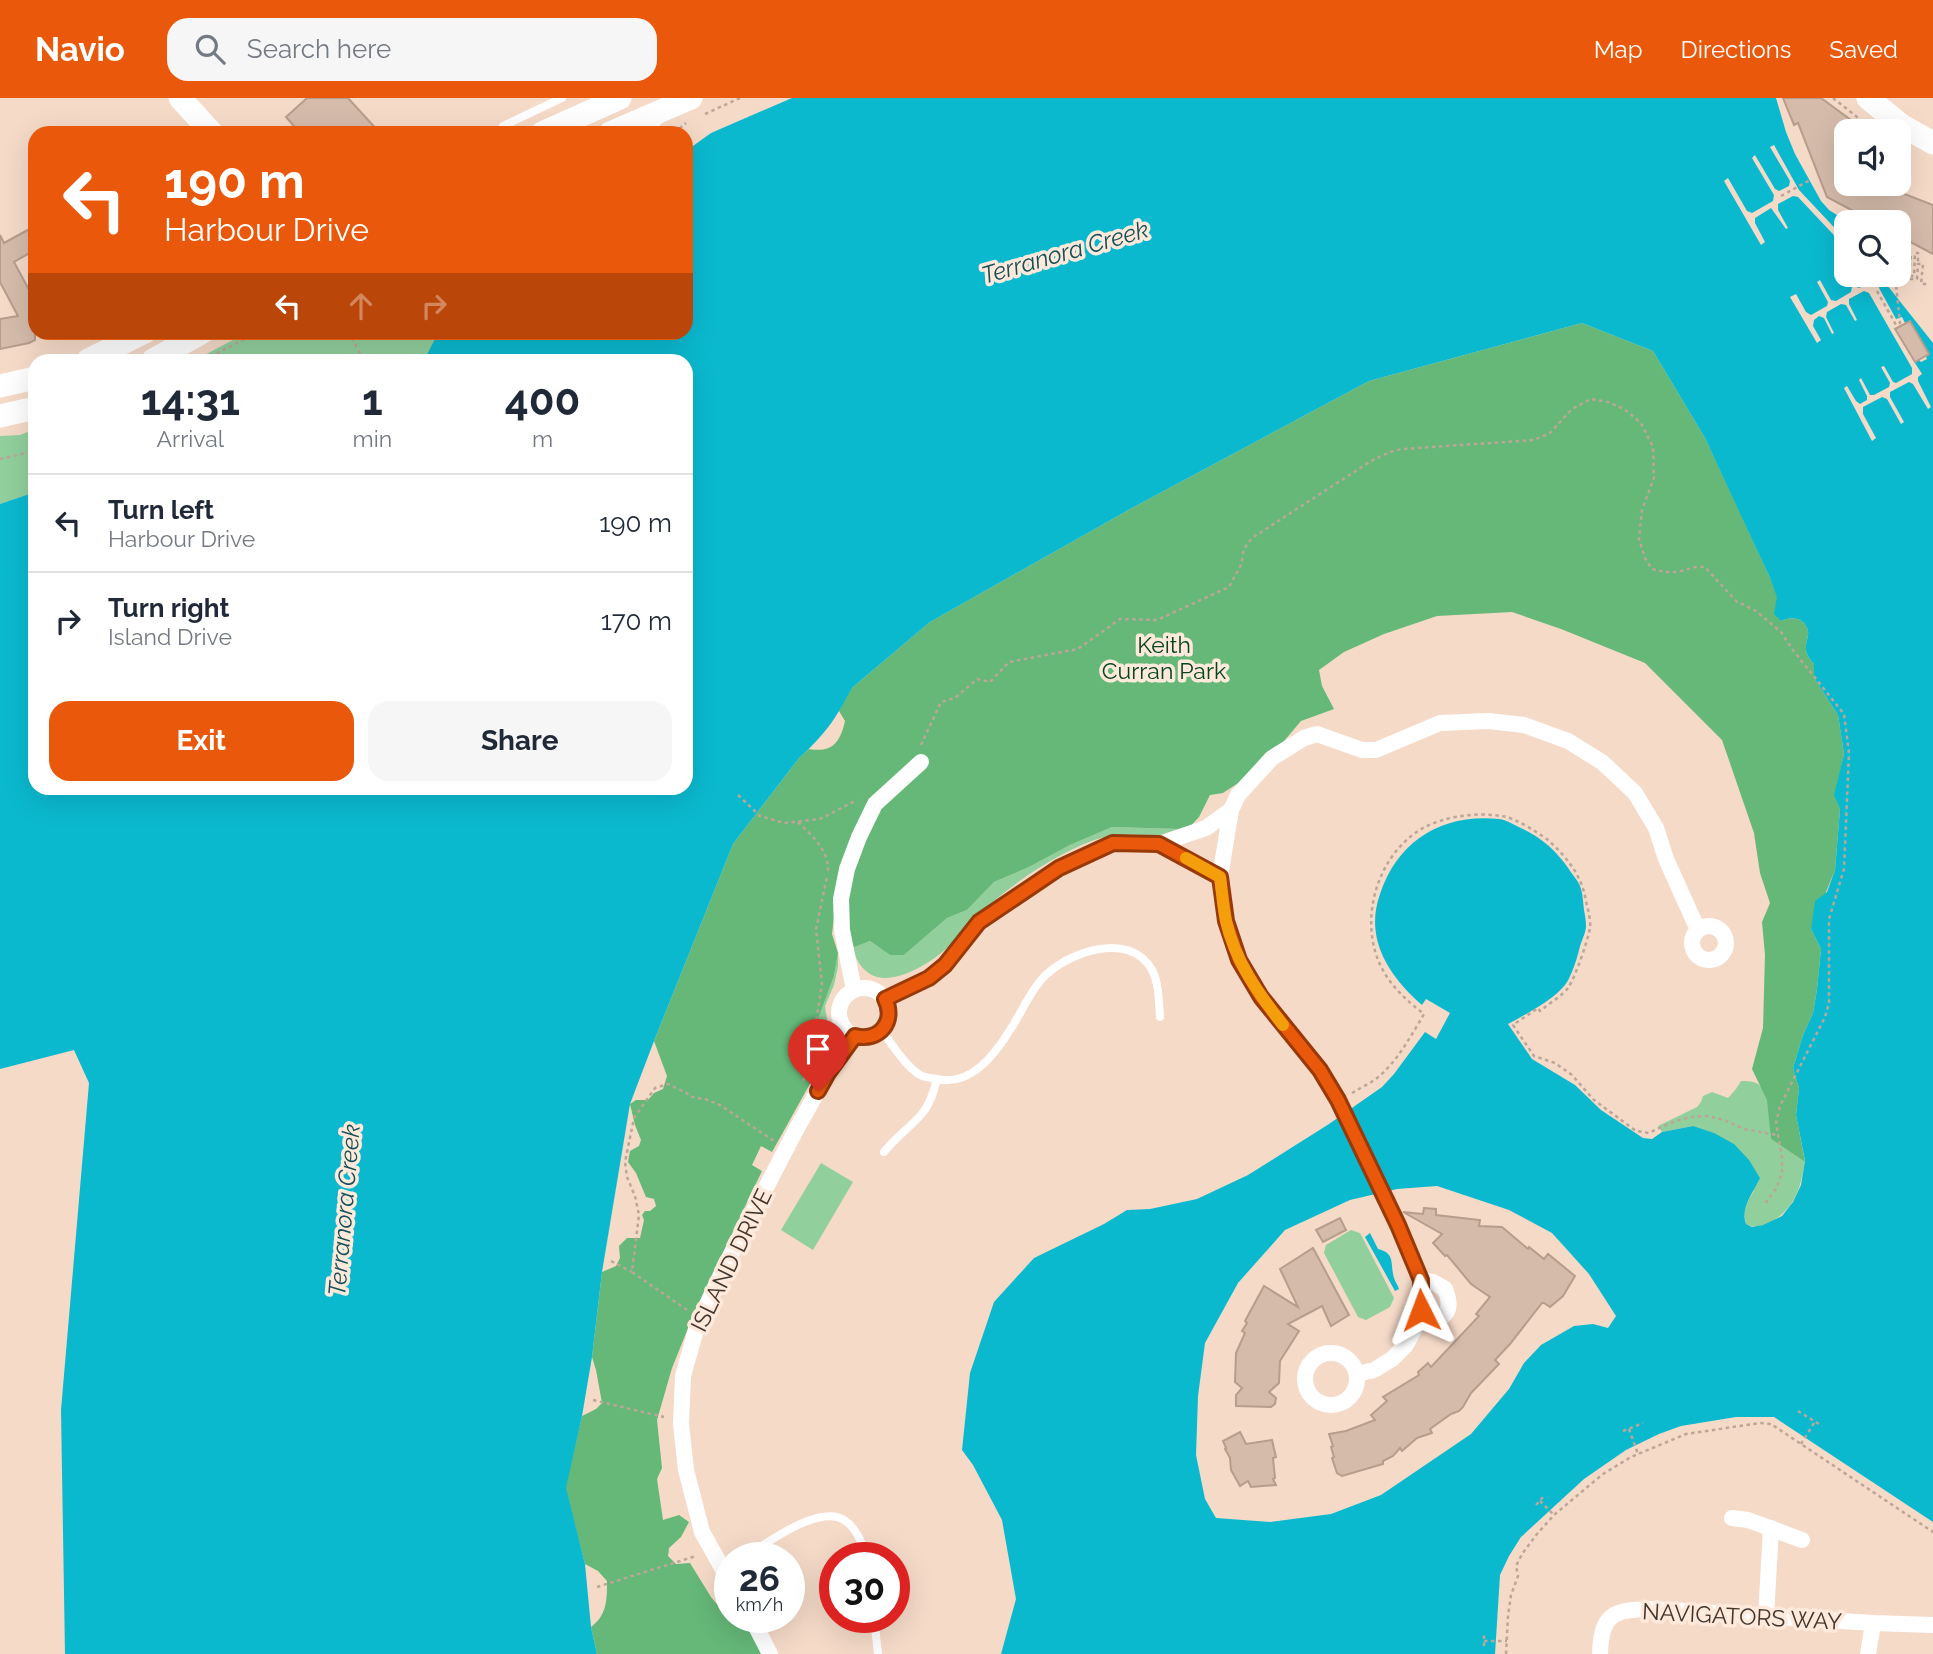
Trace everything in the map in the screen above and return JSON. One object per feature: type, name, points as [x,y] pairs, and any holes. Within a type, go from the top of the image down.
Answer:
[{"type":"main road","points":[[180,98],[206,126]]},
{"type":"main road","points":[[558,126],[620,98]]},
{"type":"main road","points":[[1868,98],[1901,125],[1933,143]]},
{"type":"main road","points":[[1886,98],[1907,115],[1933,129]]},
{"type":"main road","points":[[626,126],[666,108],[695,111]]},
{"type":"main road","points":[[100,354],[129,340]]},
{"type":"main road","points":[[164,354],[189,340]]},
{"type":"main road","points":[[0,386],[28,380]]},
{"type":"main road","points":[[0,416],[28,410]]},
{"type":"street","points":[[1357,1374],[1374,1370],[1392,1359],[1406,1345],[1421,1310],[1421,1280],[1398,1225],[1338,1100],[1320,1070],[1261,997],[1239,960],[1226,921],[1220,877],[1231,810],[1238,795],[1272,758],[1304,738],[1317,734],[1362,750],[1376,750],[1440,723],[1488,721],[1524,725],[1568,741],[1602,762],[1635,793],[1656,828],[1666,859],[1698,930]]},
{"type":"street","points":[[854,990],[842,930],[841,900],[851,858],[875,804],[921,762]]},
{"type":"street","points":[[885,999],[929,978],[945,965],[979,922],[1059,868],[1113,843],[1159,844],[1206,828],[1231,810]]},
{"type":"street","points":[[1159,844],[1220,877]]},
{"type":"street","points":[[874,989],[885,999],[890,1012],[882,1031],[869,1037],[855,1036],[843,1025],[840,1018],[842,1001],[854,990],[874,989]]},
{"type":"street","name":"ISLAND DRIVE","points":[[714,1551],[702,1532],[686,1470],[681,1424],[684,1372],[697,1326],[724,1268],[803,1117],[828,1073],[855,1036]]},
{"type":"street","points":[[1417,1322],[1440,1319],[1445,1315],[1449,1302],[1445,1289],[1433,1282],[1421,1280]]},
{"type":"street","points":[[1732,1518],[1748,1520],[1802,1539]]},
{"type":"street","points":[[1766,1616],[1771,1528]]},
{"type":"street","name":"NAVIGATORS WAY","points":[[1600,1654],[1600,1638],[1604,1625],[1609,1618],[1623,1611],[1651,1609],[1933,1625]]},
{"type":"street","name":"NAVIGATORS WAY","points":[[1868,1654],[1872,1623]]},
{"type":"street","points":[[759,1633],[770,1654]]},
{"type":"lane","points":[[503,126],[562,98]]},
{"type":"lane","points":[[654,126],[666,108]]},
{"type":"lane","points":[[882,1031],[904,1060],[920,1075],[944,1081],[966,1077],[991,1058],[1041,980],[1065,961],[1096,948],[1115,948],[1134,953],[1143,960],[1153,971],[1160,1017]]},
{"type":"lane","points":[[884,1152],[925,1111],[937,1079]]},
{"type":"lane","points":[[770,1542],[818,1516],[842,1518],[855,1530],[860,1542]]},
{"type":"lane","points":[[876,1633],[878,1654]]},
{"type":"path","points":[[681,126],[695,111],[740,98]]},
{"type":"path","points":[[1833,98],[1860,119]]},
{"type":"path","points":[[1781,196],[1811,180]]},
{"type":"path","points":[[1911,276],[1914,253],[1918,253],[1917,279],[1911,279]]},
{"type":"path","points":[[1918,264],[1923,264],[1922,284],[1928,284]]},
{"type":"path","points":[[1877,291],[1896,325],[1900,323],[1896,287]]},
{"type":"path","points":[[216,354],[243,340]]},
{"type":"path","points":[[921,762],[920,746],[941,702],[955,698],[977,679],[990,682],[1009,662],[1078,649],[1119,620],[1157,620],[1229,587],[1241,565],[1244,549],[1252,538],[1371,461],[1390,452],[1402,450],[1534,440],[1550,433],[1572,409],[1591,399],[1624,409],[1641,423],[1653,447],[1654,478],[1642,510],[1639,539],[1652,569],[1664,572],[1682,571],[1692,566],[1704,567],[1736,601],[1756,611],[1782,632],[1792,649],[1844,714],[1849,753],[1844,869],[1829,919],[1829,1003],[1825,1017],[1777,1115],[1782,1172],[1777,1187],[1765,1204]]},
{"type":"path","points":[[0,459],[28,453]]},
{"type":"path","points":[[738,795],[760,816],[784,823],[820,819],[860,800],[875,804]]},
{"type":"path","points":[[1338,1100],[1375,1080],[1386,1070],[1424,1014],[1402,996],[1385,974],[1374,948],[1370,928],[1375,894],[1386,866],[1403,844],[1423,828],[1463,816],[1503,816],[1539,833],[1563,853],[1584,886],[1590,926],[1568,988],[1540,1011],[1538,1008],[1513,1025],[1534,1056],[1555,1063],[1572,1075],[1588,1095],[1636,1131],[1655,1131],[1690,1117],[1708,1116],[1744,1129],[1777,1135]]},
{"type":"path","points":[[632,1272],[639,1215],[625,1162],[634,1118],[655,1088],[668,1084],[692,1097],[720,1105],[775,1142]]},
{"type":"path","points":[[611,1261],[632,1272],[693,1314]]},
{"type":"path","points":[[593,1400],[671,1418]]},
{"type":"path","points":[[1798,1411],[1822,1426]]},
{"type":"path","points":[[1801,1444],[1815,1422]]},
{"type":"path","points":[[1623,1431],[1643,1423]]},
{"type":"path","points":[[1506,1654],[1510,1606],[1518,1576],[1516,1566],[1537,1534],[1554,1515],[1602,1474],[1620,1462],[1686,1434],[1760,1423],[1771,1424],[1933,1532]]},
{"type":"path","points":[[1629,1429],[1639,1454]]},
{"type":"path","points":[[1536,1505],[1544,1496]]},
{"type":"path","points":[[1540,1501],[1554,1515]]},
{"type":"path","points":[[597,1587],[702,1554]]},
{"type":"path","points":[[1484,1633],[1484,1646]]},
{"type":"path","points":[[1484,1641],[1507,1641]]},
{"type":"green space","name":"Keith Curran Park","points":[[1582,323],[1653,351],[1705,438],[1778,597],[1781,621],[1797,619],[1806,626],[1806,651],[1814,664],[1814,678],[1838,715],[1844,754],[1835,795],[1840,809],[1835,870],[1811,929],[1821,949],[1817,989],[1813,1013],[1793,1068],[1799,1088],[1796,1115],[1805,1162],[1771,1139],[1767,1100],[1752,1069],[1763,1028],[1765,955],[1762,922],[1770,903],[1760,873],[1754,833],[1722,740],[1645,663],[1512,612],[1437,616],[1384,634],[1344,652],[1319,670],[1322,686],[1334,709],[1301,721],[1261,768],[1223,793],[1210,795],[1199,817],[1184,833],[1180,829],[1112,827],[1070,845],[994,882],[967,910],[947,918],[904,955],[890,955],[870,941],[852,948],[834,917],[832,934],[838,953],[834,976],[817,1022],[816,1073],[772,1152],[761,1146],[752,1165],[762,1171],[695,1311],[672,1368],[657,1420],[662,1468],[657,1479],[663,1520],[679,1515],[689,1522],[681,1537],[669,1548],[668,1556],[676,1564],[690,1563],[714,1601],[714,1633],[753,1633],[765,1654],[597,1654],[591,1627],[603,1612],[607,1581],[598,1571],[585,1564],[565,1488],[582,1416],[602,1403],[592,1357],[602,1272],[616,1266],[620,1258],[619,1246],[627,1238],[640,1238],[644,1220],[642,1215],[656,1206],[654,1199],[646,1197],[628,1162],[630,1151],[639,1146],[641,1140],[630,1104],[636,1100],[648,1100],[663,1089],[667,1076],[654,1041],[733,844],[799,758],[809,749],[824,749],[834,745],[841,735],[845,721],[839,711],[853,687],[930,622],[1132,508],[1369,381]]},
{"type":"green space","points":[[233,340],[434,340],[427,354],[206,354]]},
{"type":"green space","points":[[28,432],[28,494],[0,504],[0,436]]},
{"type":"green space","points":[[1112,827],[1180,829],[1173,836],[1128,835],[1101,838],[1063,854],[1032,872],[1003,894],[979,913],[944,951],[913,971],[890,978],[879,977],[867,972],[857,959],[852,948],[870,941],[890,955],[904,955],[947,918],[967,910],[994,882]]},
{"type":"green space","points":[[838,953],[834,985],[825,1006],[831,1046],[817,1074],[817,1022],[834,976]]},
{"type":"green space","points":[[1741,1081],[1758,1084],[1763,1089],[1769,1110],[1771,1139],[1805,1162],[1798,1190],[1790,1205],[1777,1218],[1757,1226],[1746,1224],[1745,1220],[1746,1207],[1754,1191],[1693,1126],[1662,1132],[1658,1126],[1697,1107],[1703,1096],[1712,1092],[1728,1098]]},
{"type":"green space","points":[[821,1163],[853,1182],[813,1250],[781,1230]]},
{"type":"green space","points":[[1351,1230],[1360,1233],[1394,1298],[1390,1307],[1366,1320],[1358,1317],[1324,1253],[1326,1245]]},
{"type":"water","name":"Terranora Creek","points":[[792,98],[1776,98],[1795,154],[1821,201],[1834,213],[1834,287],[1889,287],[1933,343],[1933,1522],[1774,1417],[1736,1417],[1681,1426],[1626,1450],[1584,1479],[1521,1537],[1500,1575],[1495,1654],[1001,1654],[1016,1599],[1002,1520],[973,1465],[962,1450],[970,1373],[994,1302],[1034,1258],[1127,1210],[1150,1209],[1197,1199],[1248,1175],[1382,1087],[1425,1032],[1436,1039],[1450,1013],[1426,999],[1422,1005],[1399,982],[1383,956],[1375,926],[1380,894],[1388,875],[1398,859],[1425,834],[1459,821],[1499,819],[1546,843],[1580,885],[1586,928],[1570,977],[1553,996],[1508,1024],[1532,1059],[1575,1085],[1601,1110],[1643,1138],[1652,1139],[1662,1132],[1693,1126],[1734,1144],[1749,1160],[1760,1178],[1745,1212],[1746,1224],[1752,1227],[1782,1216],[1801,1185],[1805,1161],[1796,1115],[1799,1088],[1793,1068],[1813,1013],[1817,989],[1821,949],[1811,929],[1815,901],[1827,892],[1835,870],[1840,809],[1834,795],[1844,754],[1838,715],[1814,678],[1814,664],[1806,651],[1806,626],[1797,619],[1781,621],[1774,614],[1777,597],[1770,578],[1705,438],[1653,351],[1582,323],[1369,381],[1132,508],[930,622],[853,687],[831,723],[799,758],[733,844],[630,1104],[602,1272],[592,1357],[566,1488],[585,1564],[591,1627],[597,1654],[65,1654],[61,1410],[89,1083],[74,1050],[0,1069],[0,504],[28,494],[28,795],[693,795],[693,354],[427,354],[434,340],[693,340],[693,146],[711,133]],"holes":[[[1437,1186],[1509,1210],[1552,1233],[1589,1274],[1616,1316],[1608,1328],[1593,1324],[1574,1326],[1541,1345],[1524,1363],[1509,1389],[1471,1434],[1381,1495],[1331,1514],[1270,1522],[1216,1518],[1205,1499],[1196,1455],[1198,1396],[1205,1343],[1238,1283],[1285,1230],[1350,1200],[1397,1189]]]},
{"type":"water","points":[[1370,1233],[1378,1249],[1388,1253],[1390,1257],[1399,1289],[1395,1291],[1365,1237]]},
{"type":"pier","points":[[1774,145],[1799,190],[1834,227],[1834,235],[1798,197],[1793,196],[1778,204],[1778,210],[1788,228],[1786,229],[1771,208],[1755,218],[1765,242],[1761,245],[1724,181],[1728,178],[1747,211],[1752,213],[1773,201],[1774,195],[1752,158],[1755,155],[1775,189],[1779,191],[1789,186],[1790,181],[1770,147]]},
{"type":"pier","points":[[1820,280],[1831,300],[1836,301],[1851,292],[1852,287],[1879,287],[1896,319],[1902,317],[1905,323],[1911,323],[1929,355],[1927,359],[1915,363],[1922,374],[1918,381],[1931,407],[1928,409],[1913,384],[1909,382],[1890,392],[1890,397],[1904,422],[1901,424],[1887,399],[1882,397],[1863,407],[1863,414],[1876,438],[1872,441],[1844,388],[1847,386],[1860,404],[1867,400],[1859,380],[1861,378],[1870,395],[1874,395],[1889,387],[1890,383],[1881,367],[1884,366],[1896,383],[1912,374],[1912,368],[1869,293],[1864,291],[1849,299],[1857,320],[1855,321],[1846,305],[1841,304],[1827,312],[1826,317],[1834,333],[1832,334],[1824,318],[1819,316],[1814,320],[1813,326],[1821,340],[1817,343],[1790,297],[1796,294],[1806,312],[1811,315],[1827,306],[1828,302],[1817,282]]},
{"type":"building","points":[[307,98],[348,98],[374,126],[294,126],[286,117]]},
{"type":"building","points":[[1783,98],[1821,98],[1850,119],[1834,119],[1834,196],[1910,196],[1933,205],[1933,254],[1911,242],[1911,210],[1851,210],[1827,197],[1798,123],[1794,125]]},
{"type":"building","points":[[28,230],[28,254],[14,262],[28,288],[28,340],[35,340],[0,349],[0,319],[18,316],[0,282],[0,235],[4,243]]},
{"type":"building","points":[[1910,321],[1929,354],[1915,362],[1895,329]]},
{"type":"building","points":[[1424,1208],[1436,1209],[1436,1215],[1480,1220],[1479,1226],[1502,1227],[1528,1249],[1529,1247],[1544,1259],[1548,1254],[1575,1276],[1563,1296],[1550,1307],[1542,1303],[1495,1360],[1499,1364],[1471,1393],[1459,1411],[1430,1429],[1432,1433],[1417,1438],[1402,1451],[1400,1448],[1393,1456],[1383,1461],[1383,1464],[1342,1476],[1337,1473],[1332,1458],[1333,1446],[1329,1434],[1375,1420],[1371,1415],[1387,1401],[1383,1397],[1419,1375],[1418,1372],[1428,1363],[1431,1367],[1479,1316],[1476,1314],[1490,1297],[1471,1284],[1447,1255],[1433,1243],[1442,1234],[1403,1212],[1423,1214]]},
{"type":"building","points":[[1340,1218],[1346,1230],[1323,1242],[1316,1230]]},
{"type":"building","points":[[1313,1248],[1349,1315],[1331,1326],[1322,1306],[1288,1324],[1299,1331],[1280,1361],[1279,1383],[1269,1392],[1276,1398],[1275,1404],[1271,1407],[1236,1406],[1236,1395],[1242,1388],[1235,1382],[1236,1353],[1245,1333],[1242,1331],[1247,1323],[1245,1321],[1264,1286],[1298,1307],[1280,1269]]},
{"type":"building","points":[[1240,1432],[1246,1444],[1272,1440],[1276,1457],[1273,1458],[1273,1479],[1276,1485],[1251,1487],[1248,1481],[1240,1486],[1231,1470],[1230,1458],[1223,1441]]},
{"type":"slow traffic","points":[[1186,858],[1220,877],[1226,921],[1239,960],[1252,984],[1283,1025]]},
{"type":"route","points":[[818,1091],[855,1036],[869,1037],[882,1031],[890,1012],[885,999],[929,978],[945,965],[979,922],[1059,868],[1113,843],[1159,844],[1220,877],[1226,921],[1239,960],[1261,997],[1320,1070],[1338,1100],[1398,1225],[1421,1280],[1421,1310]]}]
